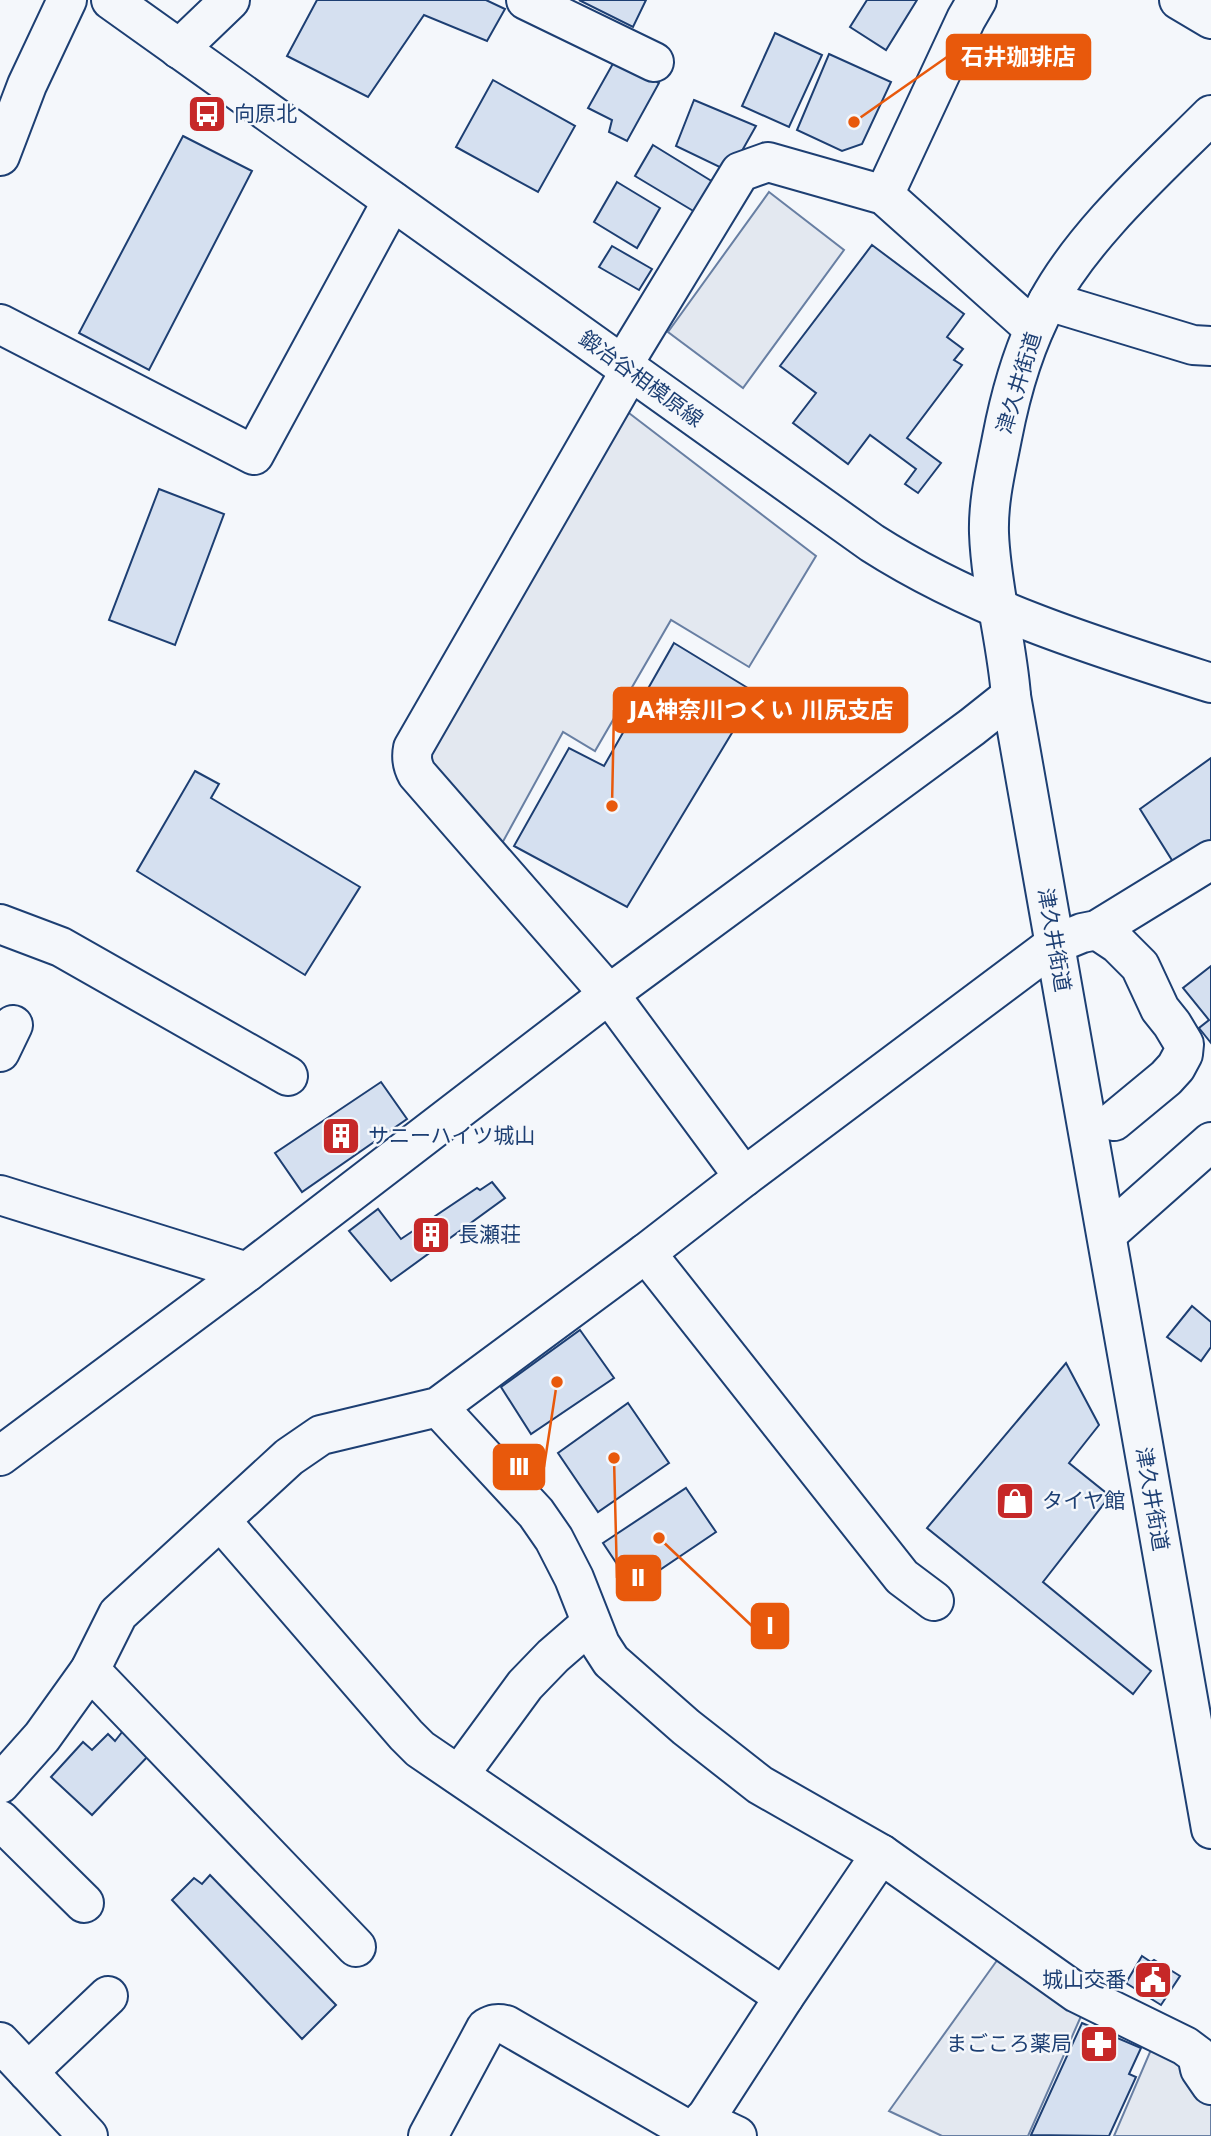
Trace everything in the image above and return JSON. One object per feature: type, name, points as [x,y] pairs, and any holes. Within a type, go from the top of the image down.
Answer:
[{"type":"main road","points":[[0,156],[27,85],[67,0]]},
{"type":"main road","name":"鍛冶谷相模原線","points":[[111,0],[908,566],[997,609],[1068,638],[1211,683]]},
{"type":"main road","points":[[179,49],[230,0]]},
{"type":"main road","points":[[526,0],[653,62]]},
{"type":"main road","points":[[884,195],[977,0]]},
{"type":"main road","points":[[1179,0],[1211,19]]},
{"type":"main road","name":"津久井街道","points":[[1211,115],[1120,206],[1075,260],[1041,315],[1019,368],[1008,408],[993,487],[989,534],[997,609],[1011,696],[1211,1829]]},
{"type":"main road","points":[[744,1177],[609,994],[417,775],[411,758],[413,748],[626,368],[740,172],[768,162],[884,195],[1041,315],[1193,345],[1211,346]]},
{"type":"main road","points":[[0,324],[254,455],[391,201]]},
{"type":"main road","points":[[0,1456],[247,1272],[609,994],[1011,696]]},
{"type":"main road","points":[[0,1784],[42,1737],[90,1670],[118,1614],[289,1457],[321,1435],[438,1407],[1055,944],[1097,930],[1211,860]]},
{"type":"main road","points":[[0,925],[61,947],[288,1076]]},
{"type":"main road","points":[[1097,930],[1118,944],[1140,966],[1160,1009],[1184,1044],[1183,1054],[1176,1067],[1114,1122]]},
{"type":"main road","points":[[1107,1234],[1207,1154]]},
{"type":"main road","points":[[0,1195],[247,1272]]},
{"type":"main road","points":[[646,1253],[902,1577],[934,1601]]},
{"type":"main road","points":[[438,1407],[536,1513],[554,1539],[574,1578],[600,1644],[611,1661],[686,1727],[760,1785],[881,1854],[1077,1993],[1185,2046],[1197,2055],[1200,2069],[1211,2085]]},
{"type":"main road","points":[[221,1521],[420,1749],[784,1997]]},
{"type":"main road","points":[[459,1775],[525,1685],[591,1623]]},
{"type":"main road","points":[[90,1670],[356,1947]]},
{"type":"main road","points":[[0,1819],[84,1903]]},
{"type":"main road","points":[[428,2136],[486,2028],[492,2024],[506,2025],[707,2132],[784,1997],[881,1854]]},
{"type":"main road","points":[[28,2072],[108,1996]]},
{"type":"main road","points":[[0,2042],[88,2136]]},
{"type":"shaded area","points":[[769,192],[844,250],[743,388],[668,332]]},
{"type":"shaded area","points":[[625,410],[816,556],[749,667],[671,620],[595,751],[563,732],[500,847],[428,766],[436,742]]},
{"type":"shaded area","points":[[998,1959],[1082,2014],[1028,2136],[942,2136],[889,2111]]},
{"type":"shaded area","points":[[1153,2045],[1180,2058],[1211,2101],[1211,2136],[1114,2136]]},
{"type":"building","points":[[317,0],[486,0],[505,9],[487,41],[424,15],[368,97],[287,56]]},
{"type":"building","points":[[579,0],[646,0],[633,27]]},
{"type":"building","points":[[867,0],[917,0],[886,50],[850,27]]},
{"type":"building","points":[[775,33],[822,55],[789,127],[742,106]]},
{"type":"building","points":[[829,54],[891,82],[862,144],[842,151],[797,130]]},
{"type":"building","points":[[615,60],[659,83],[627,141],[609,132],[612,120],[588,108]]},
{"type":"building","points":[[493,80],[575,126],[538,192],[456,147]]},
{"type":"building","points":[[694,100],[756,126],[730,172],[676,146]]},
{"type":"building","points":[[183,136],[252,171],[149,370],[79,333]]},
{"type":"building","points":[[653,145],[718,185],[700,215],[635,176]]},
{"type":"building","points":[[617,182],[660,208],[637,248],[594,222]]},
{"type":"building","points":[[872,245],[964,314],[947,337],[963,349],[954,360],[962,365],[907,438],[941,463],[918,493],[905,484],[916,469],[870,435],[848,464],[793,423],[816,393],[780,366]]},
{"type":"building","points":[[612,246],[652,269],[639,290],[599,267]]},
{"type":"building","points":[[159,489],[224,514],[175,645],[109,620]]},
{"type":"building","points":[[674,643],[756,693],[627,907],[514,846],[569,748],[604,766]]},
{"type":"building","points":[[1211,758],[1211,841],[1175,865],[1140,809]]},
{"type":"building","points":[[195,771],[219,784],[211,798],[360,887],[305,975],[137,871]]},
{"type":"building","points":[[1211,966],[1211,1043],[1199,1028],[1209,1020],[1183,988]]},
{"type":"building","name":"サニーハイツ城山","points":[[381,1082],[407,1119],[302,1192],[275,1153]]},
{"type":"building","name":"長瀬荘","points":[[492,1182],[505,1198],[391,1281],[349,1231],[378,1209],[401,1239],[477,1188],[480,1190]]},
{"type":"building","points":[[1192,1306],[1211,1322],[1211,1347],[1201,1361],[1167,1337]]},
{"type":"building","points":[[580,1330],[614,1378],[531,1434],[501,1387]]},
{"type":"building","points":[[1066,1363],[1099,1425],[1069,1463],[1110,1496],[1043,1582],[1151,1671],[1133,1694],[927,1528]]},
{"type":"building","points":[[628,1403],[669,1463],[598,1512],[558,1453]]},
{"type":"building","points":[[686,1488],[716,1532],[633,1588],[603,1543]]},
{"type":"building","points":[[126,1727],[151,1753],[92,1815],[51,1777],[83,1742],[92,1750],[108,1734],[115,1741]]},
{"type":"building","points":[[210,1875],[336,2005],[302,2039],[172,1900],[194,1878],[202,1884]]},
{"type":"building","name":"城山交番","points":[[1142,1956],[1180,1976],[1161,2005],[1126,1983]]},
{"type":"building","points":[[1082,2023],[1141,2048],[1129,2074],[1136,2077],[1109,2136],[1031,2135]]},
{"type":"place","name":"向原北","points":[[207,114]]},
{"type":"place","name":"石井珈琲店","points":[[854,122]]},
{"type":"place","name":"JA神奈川つくい 川尻支店","points":[[612,806]]},
{"type":"place","name":"サニーハイツ城山","points":[[341,1136]]},
{"type":"place","name":"長瀬荘","points":[[431,1235]]},
{"type":"place","name":"Ⅲ","points":[[557,1382]]},
{"type":"place","name":"Ⅱ","points":[[614,1458]]},
{"type":"place","name":"タイヤ館","points":[[1015,1501]]},
{"type":"place","name":"Ⅰ","points":[[659,1538]]},
{"type":"place","name":"城山交番","points":[[1153,1980]]},
{"type":"place","name":"まごころ薬局","points":[[1099,2044]]}]
